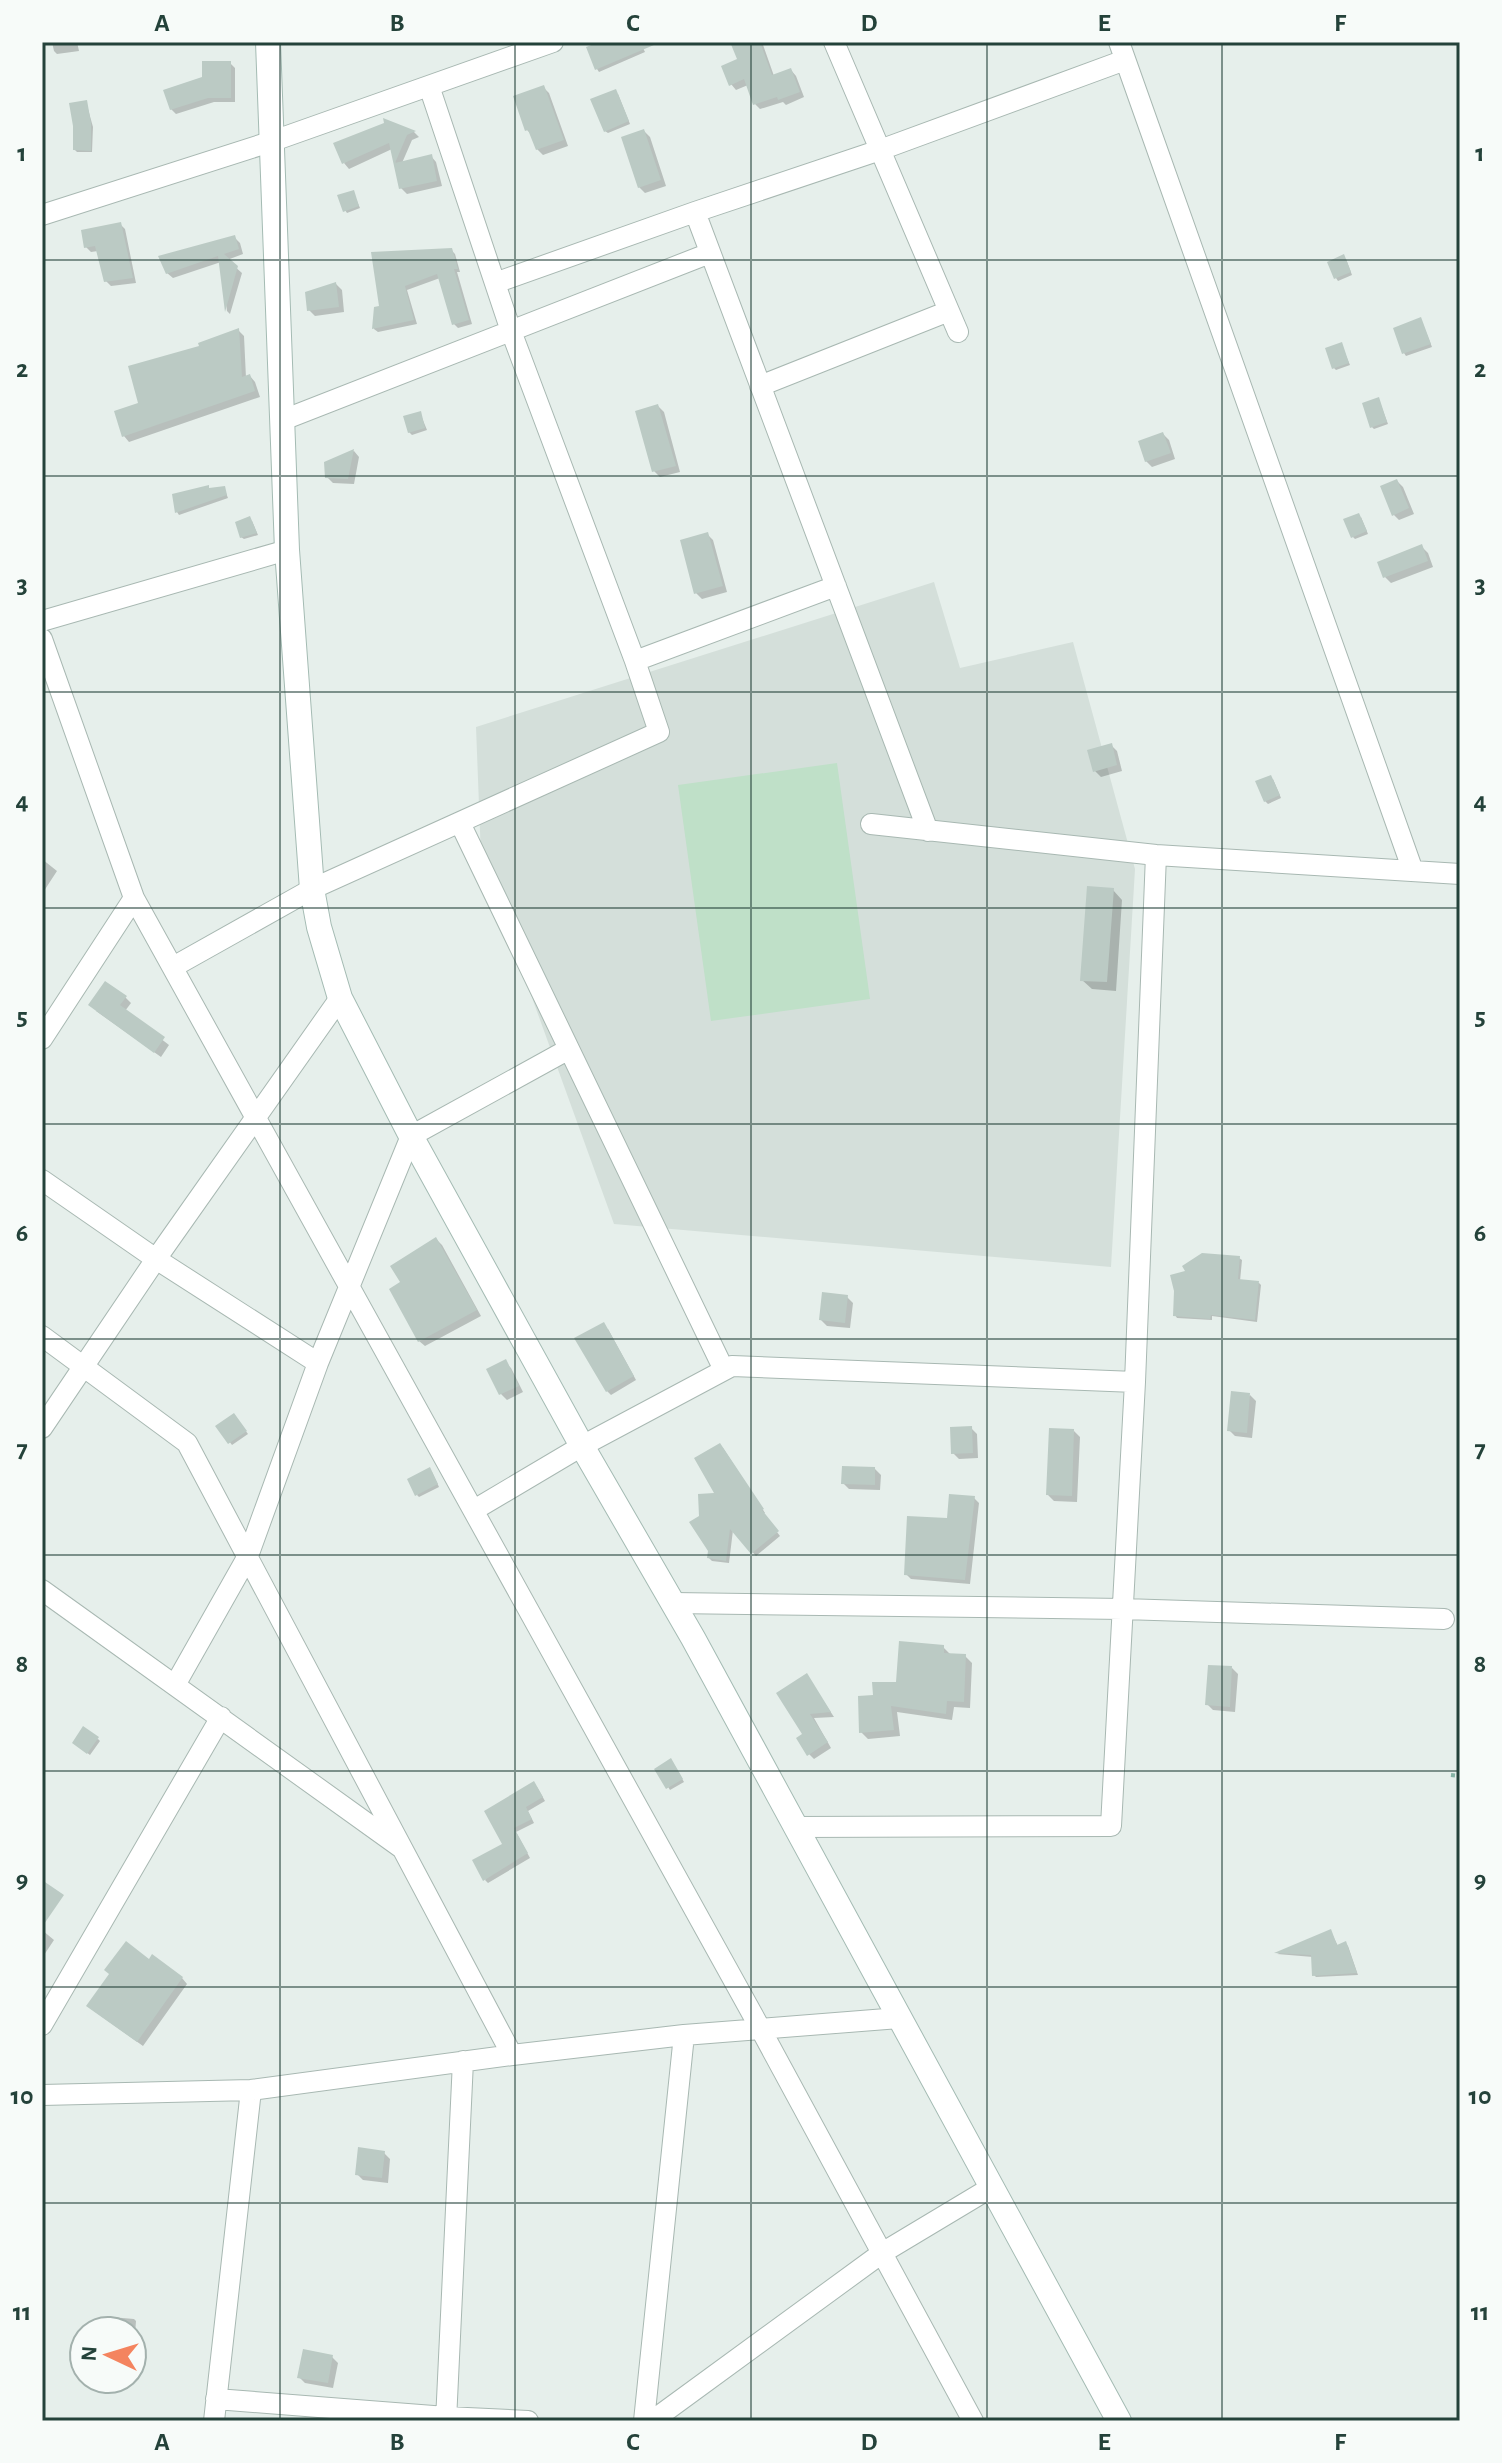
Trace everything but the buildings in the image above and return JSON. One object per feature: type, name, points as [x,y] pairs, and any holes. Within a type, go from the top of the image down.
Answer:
[{"type":"street","points":[[268,42],[287,550],[312,889],[319,927],[340,998],[411,1136],[582,1446],[673,1603],[1119,2421]]},
{"type":"street","points":[[42,215],[273,141],[553,42]]},
{"type":"street","points":[[834,42],[958,332]]},
{"type":"street","points":[[495,283],[880,150],[1122,51],[1413,871]]},
{"type":"street","points":[[173,967],[312,889],[659,732],[511,331],[429,86]]},
{"type":"street","points":[[695,212],[928,831]]},
{"type":"street","points":[[283,420],[710,253]]},
{"type":"street","points":[[760,386],[949,311]]},
{"type":"street","points":[[42,621],[287,550]]},
{"type":"street","points":[[635,661],[836,586]]},
{"type":"street","points":[[42,639],[134,898],[760,2028],[973,2421]]},
{"type":"street","points":[[460,823],[724,1370]]},
{"type":"street","points":[[871,824],[1156,855],[1460,874]]},
{"type":"street","points":[[796,1827],[1111,1826],[1135,1382],[1156,855]]},
{"type":"street","points":[[42,1039],[134,898]]},
{"type":"street","points":[[42,1428],[156,1259],[340,998]]},
{"type":"street","points":[[175,1685],[248,1556],[318,1363],[411,1136],[569,1049]]},
{"type":"street","points":[[42,1180],[156,1259],[318,1363]]},
{"type":"street","points":[[42,1336],[187,1443],[512,2055]]},
{"type":"street","points":[[474,1510],[582,1446],[732,1366],[1135,1382]]},
{"type":"street","points":[[42,1590],[404,1849]]},
{"type":"street","points":[[673,1603],[1123,1609],[1444,1619]]},
{"type":"street","points":[[42,2025],[221,1717]]},
{"type":"street","points":[[42,2095],[251,2090],[684,2035],[899,2018]]},
{"type":"street","points":[[644,2421],[684,2035]]},
{"type":"street","points":[[446,2419],[463,2061]]},
{"type":"street","points":[[214,2421],[251,2090]]},
{"type":"street","points":[[652,2421],[882,2253],[992,2187]]},
{"type":"street","points":[[216,2399],[446,2419],[528,2421]]},
{"type":"path","points":[[1451,1775],[1460,1776]]},
{"type":"shaded area","points":[[934,582],[960,668],[1073,642],[1135,869],[1111,1267],[614,1224],[481,857],[476,727]]},
{"type":"green space","points":[[837,763],[870,999],[711,1021],[678,785]]}]
